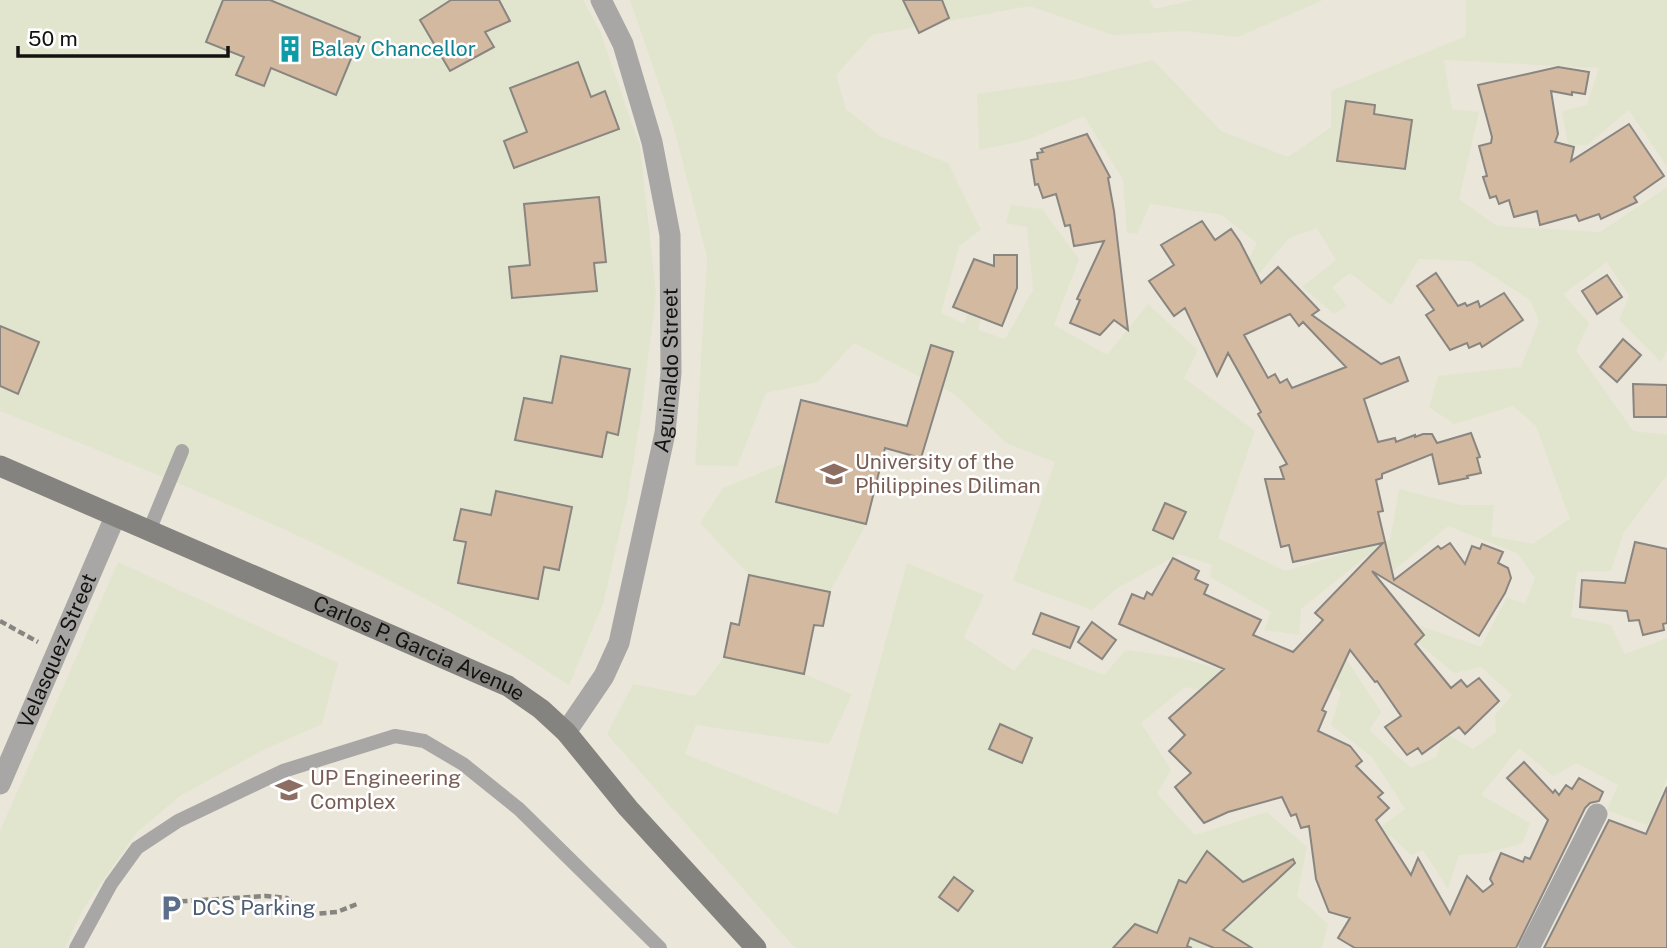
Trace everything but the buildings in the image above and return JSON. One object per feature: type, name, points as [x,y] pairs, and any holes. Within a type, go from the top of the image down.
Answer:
[{"type":"main road","name":"Carlos P. Garcia Avenue","points":[[0,466],[508,687],[541,709],[566,732],[628,808],[756,948]]},
{"type":"street","name":"Aguinaldo Street","points":[[566,732],[604,676],[619,643],[665,433],[671,373],[670,234],[652,142],[623,44],[601,0]]},
{"type":"street","name":"Velasquez Street","points":[[0,784],[116,517]]},
{"type":"street","points":[[1529,948],[1597,814]]},
{"type":"lane","points":[[149,531],[182,451]]},
{"type":"lane","points":[[76,948],[111,884],[137,848],[178,821],[284,771],[395,736],[424,741],[463,764],[482,779],[519,809],[660,948]]},
{"type":"path","points":[[0,621],[57,653]]},
{"type":"path","points":[[170,902],[286,898],[302,915],[337,912],[357,904]]},
{"type":"shaded area","name":"University of the Philippines Diliman","points":[[0,0],[1667,0],[1667,948],[0,948]]},
{"type":"green space","points":[[0,0],[583,0],[600,31],[640,147],[656,294],[627,501],[603,604],[569,685],[460,618],[348,560],[175,482],[0,411]]},
{"type":"green space","points":[[630,0],[1149,0],[1154,9],[1194,0],[1323,0],[1238,37],[1184,31],[1113,35],[1030,6],[872,35],[836,75],[846,109],[880,136],[948,163],[981,230],[959,246],[941,313],[964,324],[984,272],[990,274],[978,330],[1005,339],[1033,290],[1027,227],[1006,223],[1011,205],[1042,209],[1079,259],[1054,325],[1107,355],[1148,304],[1198,350],[1184,378],[1255,431],[1218,538],[1285,571],[1390,540],[1399,489],[1461,505],[1494,505],[1491,536],[1533,544],[1570,519],[1536,426],[1513,406],[1454,424],[1429,407],[1438,376],[1521,367],[1539,321],[1530,300],[1470,261],[1419,259],[1391,305],[1350,273],[1332,287],[1347,306],[1334,314],[1302,287],[1336,260],[1317,228],[1289,238],[1251,283],[1240,276],[1257,243],[1222,215],[1150,204],[1137,234],[1127,233],[1123,180],[1084,116],[1027,140],[979,150],[977,94],[1077,79],[1153,60],[1221,131],[1288,157],[1331,127],[1331,91],[1466,36],[1466,0],[1667,0],[1667,167],[1629,110],[1587,145],[1568,145],[1562,111],[1587,105],[1599,68],[1444,60],[1452,109],[1479,112],[1459,199],[1497,226],[1600,232],[1667,187],[1667,351],[1661,362],[1619,320],[1629,296],[1607,262],[1563,294],[1589,323],[1576,350],[1633,431],[1667,435],[1667,475],[1624,532],[1611,571],[1577,572],[1571,617],[1611,625],[1625,654],[1667,638],[1667,778],[1649,826],[1607,810],[1618,785],[1577,763],[1553,776],[1519,748],[1481,795],[1530,823],[1523,843],[1487,853],[1459,855],[1448,889],[1423,850],[1411,855],[1391,836],[1374,844],[1372,833],[1405,809],[1372,757],[1331,725],[1341,692],[1323,679],[1347,660],[1381,712],[1369,730],[1411,768],[1436,757],[1445,733],[1473,749],[1496,732],[1495,715],[1512,695],[1481,667],[1454,673],[1416,641],[1406,621],[1481,647],[1507,597],[1525,604],[1535,578],[1517,553],[1448,526],[1388,575],[1368,555],[1301,609],[1299,635],[1264,630],[1271,612],[1210,577],[1212,565],[1179,554],[1116,589],[1092,610],[1013,581],[1055,462],[1006,443],[954,394],[854,343],[818,382],[766,393],[737,466],[695,465],[707,257],[674,128]]},
{"type":"green space","points":[[785,463],[776,502],[866,524],[830,592],[749,575],[700,523],[723,488]]},
{"type":"green space","points":[[118,562],[338,663],[322,724],[263,750],[180,796],[136,833],[83,909],[65,948],[0,948],[0,831]]},
{"type":"green space","points":[[907,563],[984,595],[964,637],[1014,671],[1033,648],[1104,675],[1126,650],[1181,658],[1222,670],[1207,692],[1185,687],[1141,723],[1171,770],[1157,794],[1195,835],[1267,812],[1307,847],[1297,896],[1328,924],[1322,947],[1324,948],[795,948],[607,734],[633,684],[695,696],[724,657],[804,674],[852,694],[829,744],[696,725],[685,754],[838,815]]},
{"type":"place","name":"Balay Chancellor","points":[[290,49]]},
{"type":"place","name":"University of the Philippines Diliman","points":[[834,474]]},
{"type":"place","name":"UP Engineering Complex","points":[[289,790]]},
{"type":"place","name":"DCS Parking","points":[[171,908]]}]
